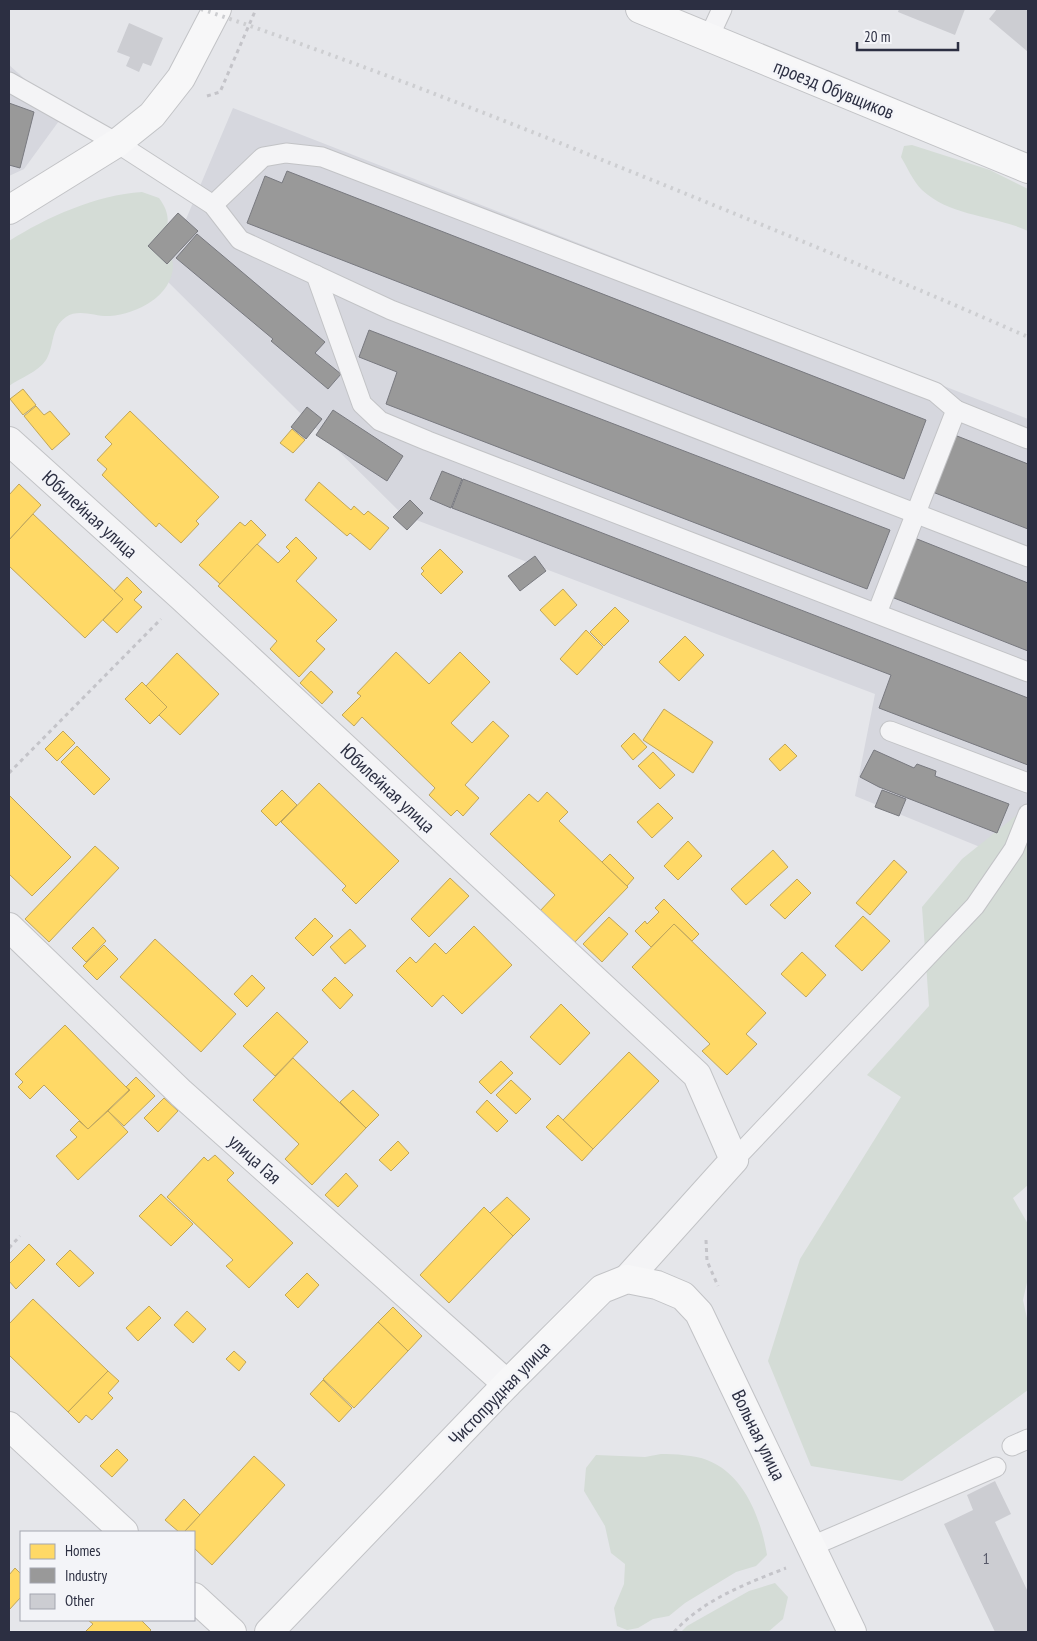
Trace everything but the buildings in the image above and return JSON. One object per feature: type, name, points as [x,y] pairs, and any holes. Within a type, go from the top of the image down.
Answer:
[{"type":"street","points":[[15,202],[117,143],[152,115],[181,78],[217,9]]},
{"type":"street","name":"проезд Обувщиков","points":[[640,9],[1028,169]]},
{"type":"street","name":"Юбилейная улица","points":[[9,441],[182,597],[697,1075],[734,1160]]},
{"type":"street","name":"улица Гая","points":[[9,927],[181,1093],[507,1384]]},
{"type":"street","name":"Чистопрудная улица","points":[[269,1632],[507,1384],[602,1289],[627,1279],[734,1160]]},
{"type":"street","name":"Вольная улица","points":[[627,1279],[657,1285],[683,1296],[699,1313],[803,1555],[852,1632]]},
{"type":"street","points":[[9,1426],[123,1531]]},
{"type":"street","points":[[195,1598],[232,1632]]},
{"type":"lane","points":[[709,37],[722,9]]},
{"type":"lane","points":[[9,82],[117,143],[213,205],[240,240],[391,310],[1028,557]]},
{"type":"lane","points":[[213,205],[263,157],[286,153],[322,158],[935,392],[956,410],[1028,439]]},
{"type":"lane","points":[[316,275],[362,404],[380,420],[428,441],[1028,672]]},
{"type":"lane","points":[[877,613],[956,410]]},
{"type":"lane","points":[[890,731],[1028,783]]},
{"type":"lane","points":[[734,1160],[975,906],[1014,849],[1028,814]]},
{"type":"lane","points":[[803,1555],[996,1467]]},
{"type":"path","points":[[220,92],[256,9]]},
{"type":"path","points":[[9,773],[182,597]]},
{"type":"path","points":[[707,1234],[705,1244],[707,1261],[719,1287]]},
{"type":"path","points":[[9,1248],[20,1236]]},
{"type":"path","points":[[674,1632],[684,1621],[732,1590],[803,1555]]},
{"type":"shaded area","points":[[9,65],[64,114],[24,169],[9,176]]},
{"type":"shaded area","points":[[233,108],[1028,419],[1028,842],[1019,863],[855,796],[875,694],[403,515],[162,276]]},
{"type":"shaded area","points":[[912,145],[990,170],[1028,189],[1028,231],[959,211],[933,199],[922,190],[901,157],[904,146]]},
{"type":"shaded area","points":[[142,192],[159,198],[168,217],[167,240],[173,266],[167,286],[151,302],[131,312],[110,316],[76,313],[66,317],[57,326],[49,354],[43,364],[9,386],[9,241],[39,224],[90,202]]},
{"type":"shaded area","points":[[1028,806],[1028,1185],[1013,1198],[1028,1224],[1028,1278],[1023,1300],[1028,1323],[1028,1390],[902,1481],[811,1466],[768,1361],[800,1259],[901,1097],[867,1075],[929,1006],[922,907],[962,859]]},
{"type":"shaded area","points":[[661,1454],[702,1458],[720,1467],[731,1476],[741,1486],[755,1512],[767,1555],[756,1566],[736,1572],[685,1603],[669,1616],[653,1619],[638,1628],[627,1630],[617,1626],[614,1608],[624,1584],[625,1564],[611,1553],[605,1526],[584,1491],[586,1468],[596,1455],[645,1457]]},
{"type":"shaded area","points":[[775,1583],[788,1597],[783,1619],[768,1632],[681,1632],[687,1626],[749,1591]]},
{"type":"railway","points":[[201,9],[329,54],[518,126],[948,302],[1028,337]]}]
